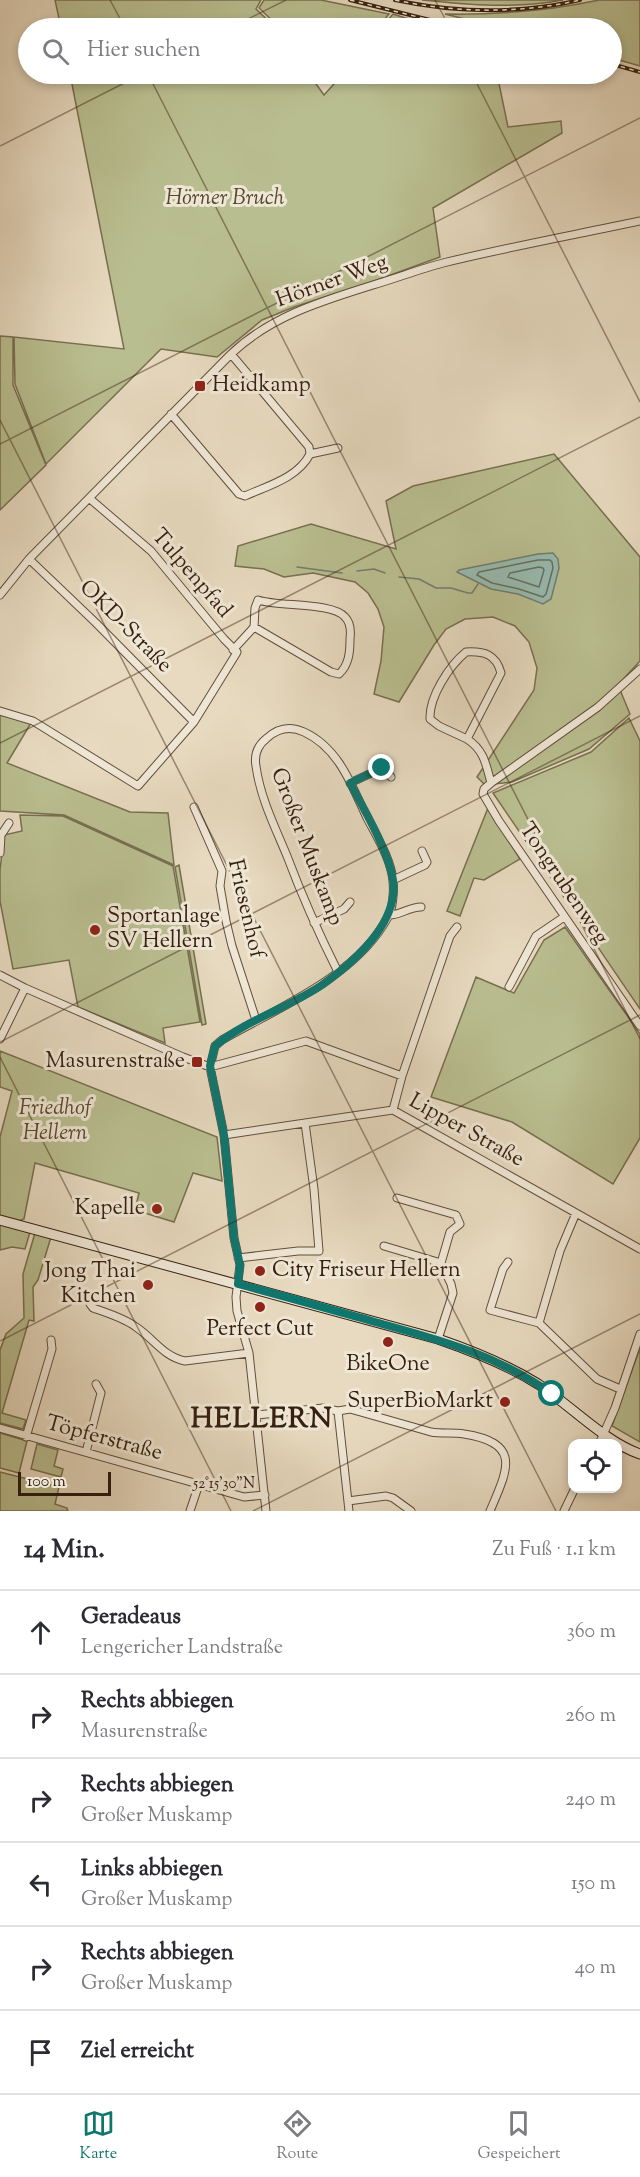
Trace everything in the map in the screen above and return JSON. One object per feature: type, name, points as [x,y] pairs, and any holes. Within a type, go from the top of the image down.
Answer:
[{"type":"main road","points":[[0,1220],[438,1339],[484,1355],[538,1384],[604,1433],[640,1454]]},
{"type":"street","name":"Hörner Weg","points":[[0,595],[29,559],[248,338],[297,310],[441,264],[640,221]]},
{"type":"street","points":[[171,414],[239,494],[245,496],[289,476],[306,461],[310,454],[309,447],[231,354]]},
{"type":"street","points":[[310,454],[338,448]]},
{"type":"street","name":"Tulpenpfad","points":[[89,498],[152,550],[235,651]]},
{"type":"street","name":"OKD-Straße","points":[[29,559],[194,722]]},
{"type":"street","points":[[0,711],[33,721],[138,786],[194,722],[235,651],[254,627],[258,600],[270,604],[315,606],[339,612],[346,617],[351,628],[350,647],[345,668],[339,674],[331,672],[254,627]]},
{"type":"street","points":[[467,740],[501,673],[496,660],[487,652],[466,652],[457,659],[430,707],[430,719],[478,747],[485,758],[491,783],[598,707],[640,669]]},
{"type":"street","name":"Großer Muskamp","points":[[210,1066],[215,1046],[256,1020],[321,985],[338,972],[371,942],[389,915],[393,880],[387,858],[350,783],[330,751],[320,741],[301,731],[285,728],[267,737],[256,752],[255,763],[274,827],[314,923],[338,972]]},
{"type":"street","points":[[350,783],[382,768],[392,777]]},
{"type":"street","name":"Tongrubenweg","points":[[491,783],[484,789],[484,799],[640,1026]]},
{"type":"street","name":"Friesenhof","points":[[195,807],[222,871],[220,886],[228,929],[256,1020]]},
{"type":"street","points":[[0,853],[2,835],[9,823]]},
{"type":"street","points":[[393,880],[425,865],[427,861],[422,850]]},
{"type":"street","points":[[314,923],[344,909],[350,902]]},
{"type":"street","points":[[389,915],[394,916],[410,908],[421,907]]},
{"type":"street","points":[[509,987],[536,936],[564,917]]},
{"type":"street","points":[[393,1110],[402,1076],[450,936],[457,927]]},
{"type":"street","points":[[0,975],[183,1057],[210,1066],[306,1041],[402,1076]]},
{"type":"street","points":[[0,1039],[25,988]]},
{"type":"street","points":[[210,1066],[224,1135],[234,1238],[240,1272],[236,1297],[237,1311],[249,1353],[266,1511]]},
{"type":"street","name":"Lipper Straße","points":[[224,1135],[393,1110],[640,1249]]},
{"type":"street","points":[[238,1258],[298,1251],[319,1251],[305,1124]]},
{"type":"street","points":[[397,1198],[456,1215],[460,1224],[450,1232],[441,1263],[453,1293],[438,1339]]},
{"type":"street","points":[[539,1323],[560,1251],[576,1213]]},
{"type":"street","points":[[384,1246],[441,1263]]},
{"type":"street","points":[[508,1262],[503,1269],[490,1310],[539,1323],[597,1379],[620,1389]]},
{"type":"street","points":[[90,1304],[93,1308],[135,1326],[175,1359],[185,1360],[249,1353]]},
{"type":"street","points":[[601,1439],[640,1334]]},
{"type":"street","points":[[26,1437],[52,1349],[51,1340]]},
{"type":"street","points":[[86,1452],[102,1393],[96,1384]]},
{"type":"street","points":[[257,1415],[323,1408],[338,1411],[350,1409],[431,1432],[463,1434],[499,1445],[504,1450],[507,1464],[490,1511]]},
{"type":"street","points":[[338,1411],[349,1511]]},
{"type":"street","name":"Töpferstraße","points":[[0,1428],[244,1497],[265,1495]]},
{"type":"street","points":[[190,1511],[199,1484]]},
{"type":"street","points":[[564,1511],[573,1493]]},
{"type":"street","points":[[348,1501],[386,1496],[393,1498],[411,1511]]},
{"type":"green space","points":[[55,0],[261,0],[256,9],[265,18],[59,18]]},
{"type":"green space","points":[[264,0],[321,0],[389,14],[386,18],[270,18],[259,8]]},
{"type":"green space","points":[[422,0],[563,0],[528,4],[475,5]]},
{"type":"green space","points":[[599,0],[640,0],[640,66],[622,61],[622,18],[460,18],[445,14],[522,12]]},
{"type":"green space","points":[[393,14],[405,18],[390,18]]},
{"type":"green space","name":"Hörner Bruch","points":[[72,84],[316,84],[324,95],[334,84],[499,84],[508,127],[561,121],[562,133],[433,208],[440,257],[262,320],[217,357],[161,349],[46,464],[15,384],[14,337],[124,349]]},
{"type":"green space","points":[[0,336],[13,337],[13,385],[46,465],[0,510]]},
{"type":"green space","points":[[554,454],[640,557],[640,661],[618,685],[630,714],[589,749],[512,782],[485,785],[477,777],[534,690],[537,668],[529,642],[515,626],[493,617],[465,619],[446,629],[399,702],[374,694],[381,661],[384,627],[378,609],[368,593],[355,582],[313,573],[284,577],[264,569],[235,566],[238,546],[311,524],[396,549],[386,501],[413,486]]},
{"type":"green space","points":[[0,715],[31,723],[7,763],[130,812],[168,813],[174,865],[64,815],[0,811]]},
{"type":"green space","points":[[629,718],[640,741],[640,1009],[493,793],[591,752]]},
{"type":"green space","points":[[488,808],[520,859],[484,880],[474,878],[460,916],[447,911]]},
{"type":"green space","name":"Sportanlage SV Hellern","points":[[20,815],[63,816],[173,866],[200,1022],[163,1028],[165,1043],[78,1007],[69,960],[13,969],[0,901],[0,870],[4,835],[22,831]]},
{"type":"green space","points":[[179,865],[206,1024],[202,1025],[175,867]]},
{"type":"green space","points":[[565,927],[640,1034],[640,1138],[613,1184],[512,1122],[431,1097],[476,977],[514,993],[544,940]]},
{"type":"green space","name":"Friedhof Hellern","points":[[0,1051],[217,1137],[222,1181],[193,1173],[174,1222],[135,1210],[139,1193],[35,1163],[24,1219],[19,1221],[0,1216],[0,1137],[12,1091],[0,1087]]},
{"type":"green space","points":[[0,1223],[30,1232],[25,1249],[12,1247],[0,1250]]},
{"type":"green space","points":[[35,1233],[51,1237],[38,1280],[33,1287],[34,1321],[29,1320],[2,1413],[26,1420],[23,1429],[0,1423],[0,1350],[6,1334],[24,1318],[23,1274]]},
{"type":"green space","points":[[640,1348],[640,1442],[612,1426]]},
{"type":"green space","points":[[0,1433],[27,1441],[19,1473],[0,1468]]},
{"type":"green space","points":[[37,1444],[58,1450],[54,1466],[63,1469],[61,1477],[31,1469]]},
{"type":"green space","points":[[0,1472],[59,1487],[55,1504],[67,1508],[68,1511],[0,1511]]},
{"type":"water","points":[[553,553],[558,559],[559,568],[551,599],[543,604],[518,594],[491,589],[457,572],[538,554]]},
{"type":"waterway","points":[[297,567],[342,573]]},
{"type":"waterway","points":[[357,571],[374,569],[385,573]]},
{"type":"waterway","points":[[399,577],[419,579],[436,588],[451,588],[468,593],[472,593],[478,584]]},
{"type":"railway","points":[[350,0],[422,18]]},
{"type":"railway","points":[[395,0],[441,7],[487,10],[534,8],[580,0]]},
{"type":"railway","points":[[622,67],[640,72]]},
{"type":"place","name":"Heidkamp","points":[[200,386]]},
{"type":"place","name":"Sportanlage SV Hellern","points":[[95,930]]},
{"type":"place","name":"Masurenstraße","points":[[197,1062]]},
{"type":"place","name":"Kapelle","points":[[157,1209]]},
{"type":"place","name":"City Friseur Hellern","points":[[260,1271]]},
{"type":"place","name":"Jong Thai Kitchen","points":[[148,1285]]},
{"type":"place","name":"Perfect Cut","points":[[260,1307]]},
{"type":"place","name":"BikeOne","points":[[388,1342]]},
{"type":"place","name":"SuperBioMarkt","points":[[505,1402]]},
{"type":"district","name":"HELLERN","points":[[262,1420]]},
{"type":"route","points":[[382,768],[350,783],[387,858],[393,880],[389,915],[371,942],[321,985],[256,1020],[215,1046],[210,1066],[224,1135],[234,1238],[240,1265],[238,1284],[438,1339],[484,1355],[510,1367],[552,1394]]}]
